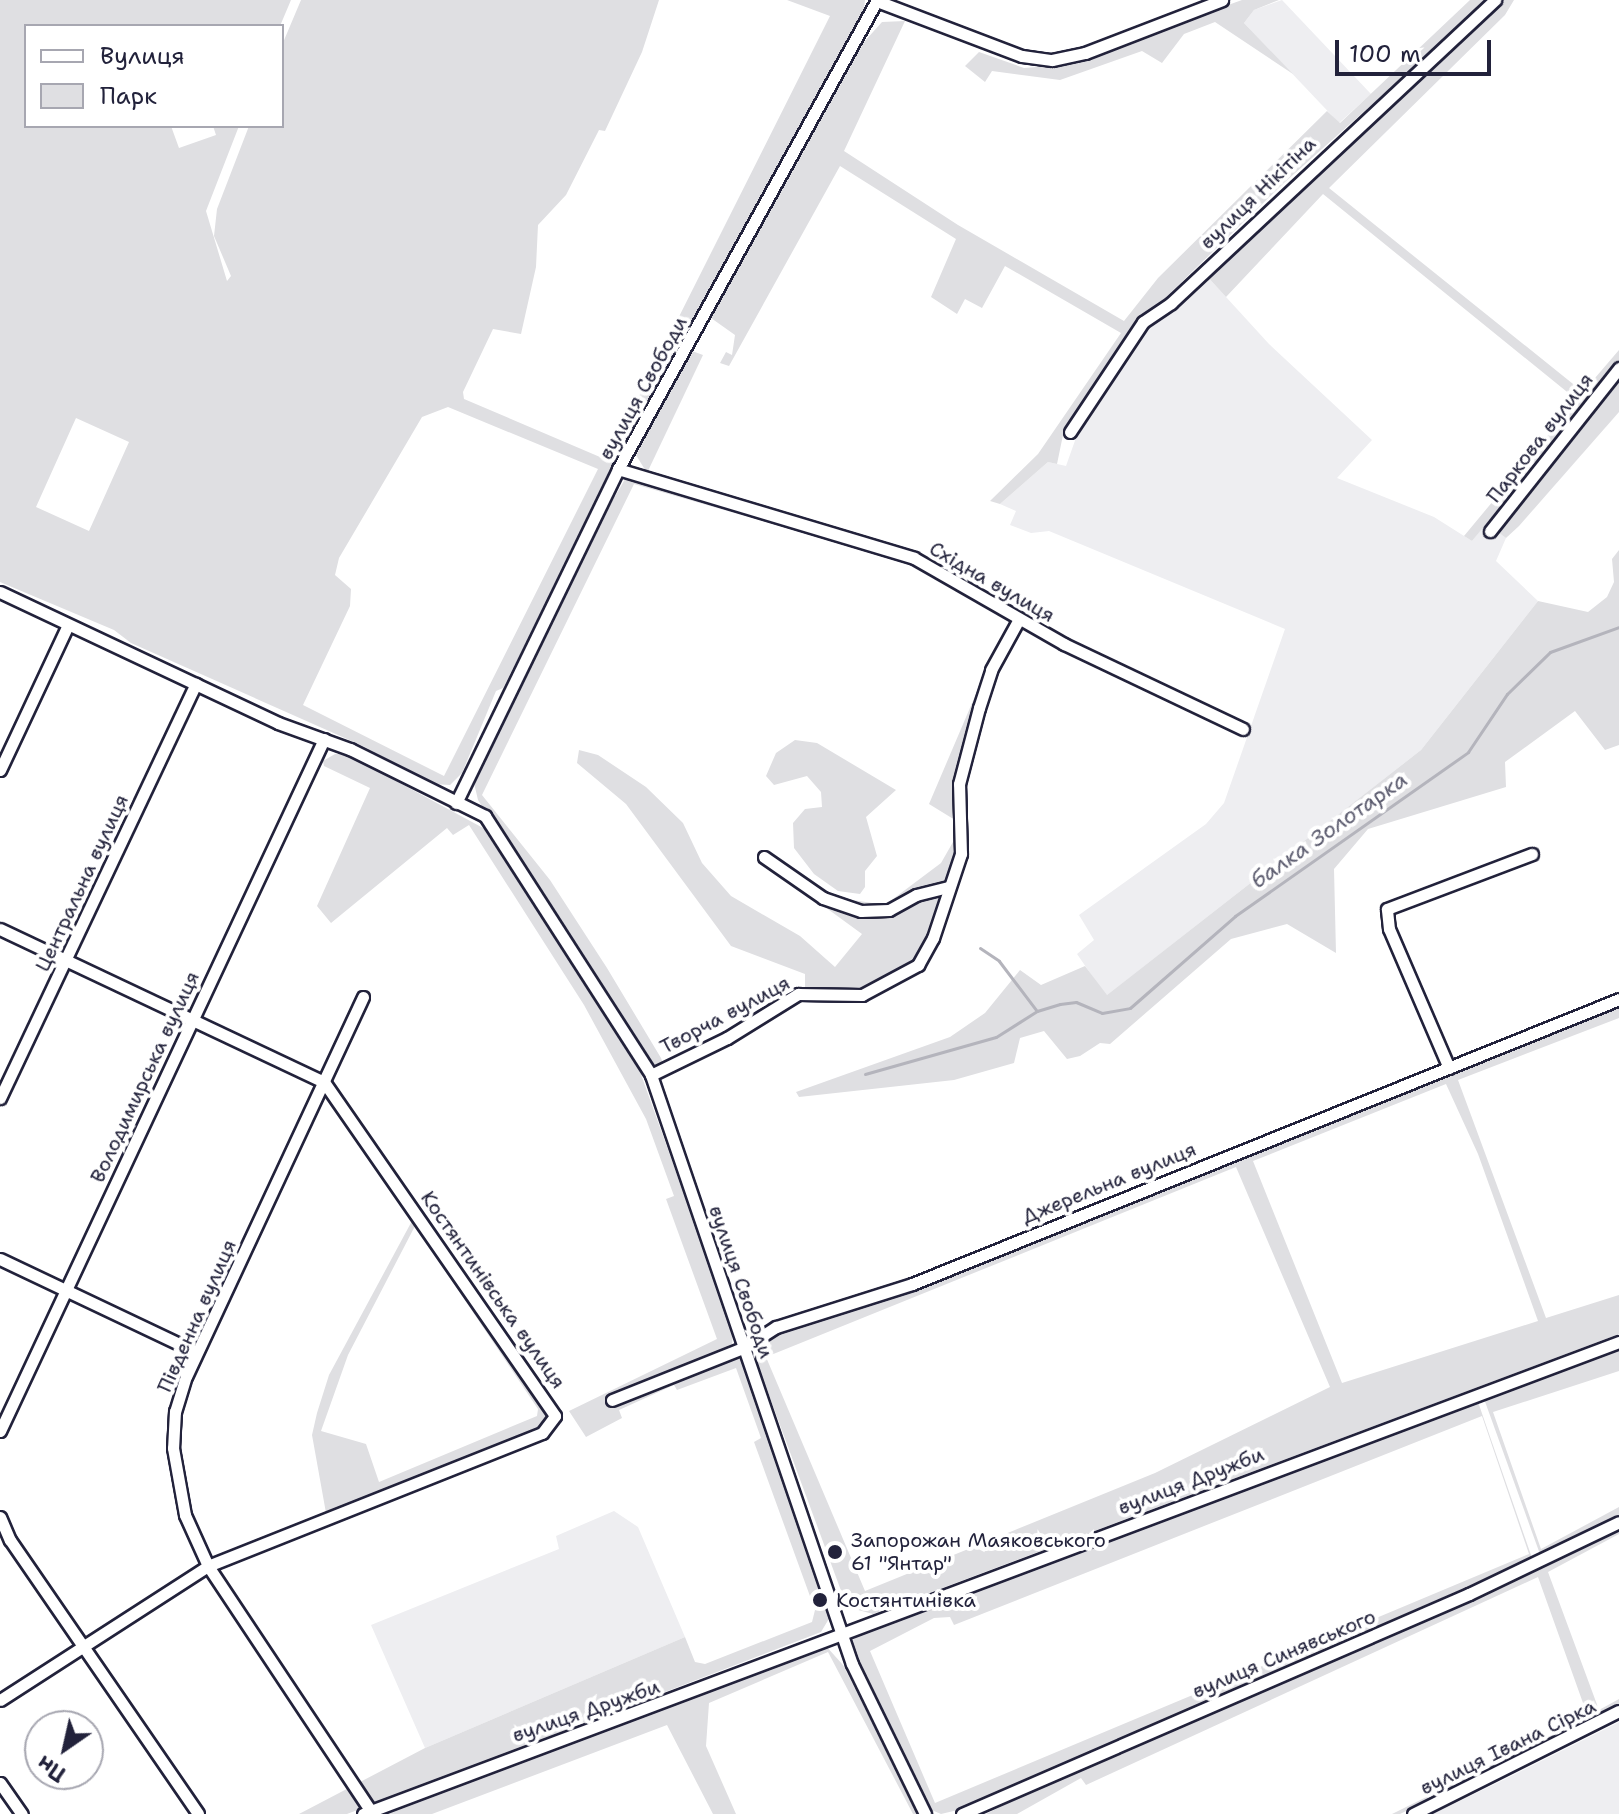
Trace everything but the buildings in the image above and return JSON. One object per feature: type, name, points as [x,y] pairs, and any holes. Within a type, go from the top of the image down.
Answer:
[{"type":"street","points":[[877,0],[1022,56],[1052,60],[1085,53],[1222,0]]},
{"type":"street","name":"вулиця Свободи","points":[[456,803],[618,469],[877,0]]},
{"type":"street","name":"вулиця Нікітіна","points":[[1070,432],[1143,322],[1171,303],[1495,0]]},
{"type":"street","name":"Паркова вулиця","points":[[1490,531],[1619,368]]},
{"type":"street","name":"Східна вулиця","points":[[618,469],[914,558],[973,587],[1019,619],[1243,729]]},
{"type":"street","name":"вулиця Свободи","points":[[0,592],[485,816],[651,1075],[842,1633],[879,1727],[925,1814]]},
{"type":"street","name":"Творча вулиця","points":[[651,1075],[727,1038],[798,994],[862,995],[904,976],[929,947],[963,842],[960,774],[991,670],[1019,619]]},
{"type":"street","points":[[0,770],[68,625]]},
{"type":"street","name":"Центральна вулиця","points":[[0,1098],[196,684]]},
{"type":"street","name":"Володимирська вулиця","points":[[0,1431],[324,739]]},
{"type":"street","points":[[1449,1068],[1389,929],[1387,909],[1532,854]]},
{"type":"street","points":[[764,857],[823,898],[861,911],[889,910],[916,895],[948,887]]},
{"type":"street","name":"Костянтинівська вулиця","points":[[0,929],[324,1082],[542,1393],[554,1422],[542,1433],[208,1566],[0,1700]]},
{"type":"street","name":"Південна вулиця","points":[[363,997],[196,1352],[177,1401],[173,1448],[185,1515],[208,1566],[367,1812]]},
{"type":"street","name":"Джерельна вулиця","points":[[612,1400],[745,1347],[776,1327],[912,1284],[1303,1122],[1449,1068],[1619,999]]},
{"type":"street","points":[[0,1259],[196,1352]]},
{"type":"street","name":"вулиця Дружби","points":[[367,1812],[507,1756],[661,1705],[842,1633],[1619,1342]]},
{"type":"street","points":[[0,1517],[82,1647],[198,1814]]},
{"type":"street","name":"вулиця Синявського","points":[[962,1814],[1469,1594],[1619,1522]]},
{"type":"street","name":"вулиця Івана Сірка","points":[[1413,1814],[1619,1711]]},
{"type":"street","points":[[0,1783],[22,1814]]},
{"type":"shaded area","points":[[1282,0],[1371,94],[1339,123],[1244,23],[1254,10]]},
{"type":"shaded area","points":[[1205,274],[1269,344],[1372,440],[1337,478],[1434,517],[1472,541],[1486,523],[1506,538],[1496,561],[1538,601],[1421,750],[1106,996],[1077,954],[1094,940],[1079,915],[1206,824],[1224,803],[1285,629],[1049,531],[1031,533],[1010,525],[1016,511],[1000,504],[1048,462],[1066,466],[1083,418],[1140,334]]},
{"type":"shaded area","points":[[614,1511],[638,1527],[685,1637],[425,1748],[371,1625],[559,1549],[556,1536]]},
{"type":"shaded area","points":[[1619,1722],[1619,1814],[1433,1814],[1503,1780]]},
{"type":"green space","points":[[0,0],[291,0],[281,24],[24,24],[24,128],[172,128],[179,148],[216,135],[214,128],[238,128],[206,211],[227,281],[231,276],[214,236],[217,209],[248,128],[284,128],[284,40],[301,0],[659,0],[642,52],[605,131],[599,130],[566,195],[538,225],[536,267],[521,334],[493,329],[463,392],[464,399],[607,460],[830,16],[787,0],[865,0],[863,18],[636,425],[503,688],[496,691],[462,773],[450,785],[433,784],[365,747],[131,643],[114,630],[0,582]],"holes":[[[448,407],[598,469],[444,776],[303,705],[350,606],[351,589],[335,575],[339,558],[422,417]],[[76,418],[129,442],[89,531],[36,507]]]},
{"type":"green space","points":[[1242,0],[1279,0],[1254,10],[1244,23],[1293,74],[1215,22],[1184,34],[1162,63],[1142,51],[1060,80],[992,71],[985,82],[965,66],[979,52],[1024,68],[1062,65]]},
{"type":"green space","points":[[1470,0],[1489,0],[1285,182],[1136,326],[1063,435],[1057,464],[1048,462],[1000,504],[990,501],[1038,454],[1121,333],[1005,266],[982,308],[965,299],[957,314],[931,297],[956,239],[840,166],[729,366],[720,363],[726,352],[732,355],[735,335],[711,318],[864,42],[882,22],[905,21],[844,151],[958,225],[1124,321],[1158,278],[1327,111],[1340,123]]},
{"type":"green space","points":[[1502,0],[1514,0],[1505,15],[1329,188],[1583,392],[1619,350],[1619,363],[1472,541],[1464,536],[1577,400],[1323,194],[1226,297],[1205,274]]},
{"type":"green space","points":[[692,351],[703,355],[647,473],[636,455]]},
{"type":"green space","points":[[1619,374],[1619,412],[1519,526],[1506,538],[1495,530]]},
{"type":"green space","points":[[628,474],[865,545],[866,551],[634,484],[482,795],[550,880],[607,968],[661,1058],[663,1064],[653,1069],[478,800],[474,783],[584,550]]},
{"type":"green space","points":[[1619,550],[1619,745],[1605,750],[1575,711],[1505,762],[1506,787],[1368,829],[1334,869],[1336,953],[1287,924],[1231,939],[1110,1044],[1100,1043],[1080,1056],[1067,1059],[1044,1031],[1020,1038],[1014,1063],[954,1080],[799,1097],[796,1092],[950,1037],[985,1013],[1020,970],[1041,985],[1085,966],[1107,995],[1421,750],[1538,601],[1588,612],[1607,597],[1614,582],[1612,559]]},
{"type":"green space","points":[[981,682],[957,777],[960,845],[926,947],[899,976],[847,994],[805,987],[805,974],[731,946],[626,804],[577,763],[579,750],[598,755],[646,787],[683,823],[702,863],[731,896],[800,936],[835,967],[862,934],[825,907],[827,896],[885,905],[941,863],[957,835],[955,820],[929,804]]},
{"type":"green space","points":[[795,740],[817,743],[896,790],[866,817],[877,856],[865,871],[865,887],[860,894],[838,891],[814,874],[794,848],[793,823],[805,809],[822,807],[821,792],[807,776],[774,785],[766,776],[776,753]]},
{"type":"green space","points":[[335,754],[346,754],[485,829],[638,1066],[733,1331],[732,1346],[721,1353],[743,1359],[830,1617],[821,1632],[347,1814],[299,1814],[425,1748],[685,1637],[695,1662],[705,1664],[812,1622],[815,1610],[754,1442],[761,1438],[736,1368],[677,1390],[674,1385],[619,1410],[622,1418],[586,1437],[569,1411],[717,1339],[666,1199],[674,1196],[646,1119],[584,1005],[469,825],[453,835],[447,828],[331,923],[317,906],[370,788],[324,766],[323,761]]},
{"type":"green space","points":[[1619,1002],[1619,1018],[1458,1080],[1546,1318],[1619,1295],[1619,1334],[873,1614],[847,1607],[752,1349],[755,1341],[1350,1109],[1377,1103],[1405,1087]],"holes":[[[1446,1084],[1478,1154],[1538,1321],[1342,1383],[1253,1161]],[[1236,1167],[1330,1387],[1155,1473],[865,1591],[766,1357]]]},
{"type":"green space","points":[[413,1219],[546,1411],[546,1424],[326,1513],[312,1435],[329,1375]],"holes":[[[415,1226],[538,1409],[537,1416],[379,1482],[366,1444],[321,1431],[348,1355]]]},
{"type":"green space","points":[[1619,1346],[1619,1371],[1493,1412],[1541,1549],[1619,1507],[1619,1518],[1541,1557],[1483,1396]]},
{"type":"green space","points":[[1477,1399],[1532,1558],[962,1809],[941,1814],[927,1808],[854,1655],[853,1640],[861,1632]],"holes":[[[1482,1416],[1529,1554],[935,1803],[870,1651],[934,1618],[950,1617],[954,1625]]]},
{"type":"green space","points":[[1619,1525],[1619,1534],[1548,1572],[1599,1710],[1619,1699],[1619,1706],[1400,1814],[1392,1814],[1588,1717],[1538,1577],[1086,1785],[1081,1778],[1017,1814],[986,1814],[1084,1765],[1440,1613]]},
{"type":"green space","points":[[826,1646],[843,1665],[918,1814],[913,1814],[828,1652],[709,1703],[706,1746],[736,1814],[713,1814],[667,1725],[432,1814],[378,1814]]},
{"type":"waterway","name":"балка Золотарка","points":[[865,1074],[996,1037],[1037,1011],[1060,1004],[1076,1002],[1102,1013],[1130,1008],[1235,916],[1468,752],[1507,694],[1550,652],[1619,627]]},
{"type":"waterway","name":"балка Золотарка","points":[[980,948],[999,961],[1036,1010]]},
{"type":"place","name":"Запорожан Маяковського 61 \"Янтар\"","points":[[835,1552]]},
{"type":"place","name":"Костянтинівка","points":[[820,1600]]}]
